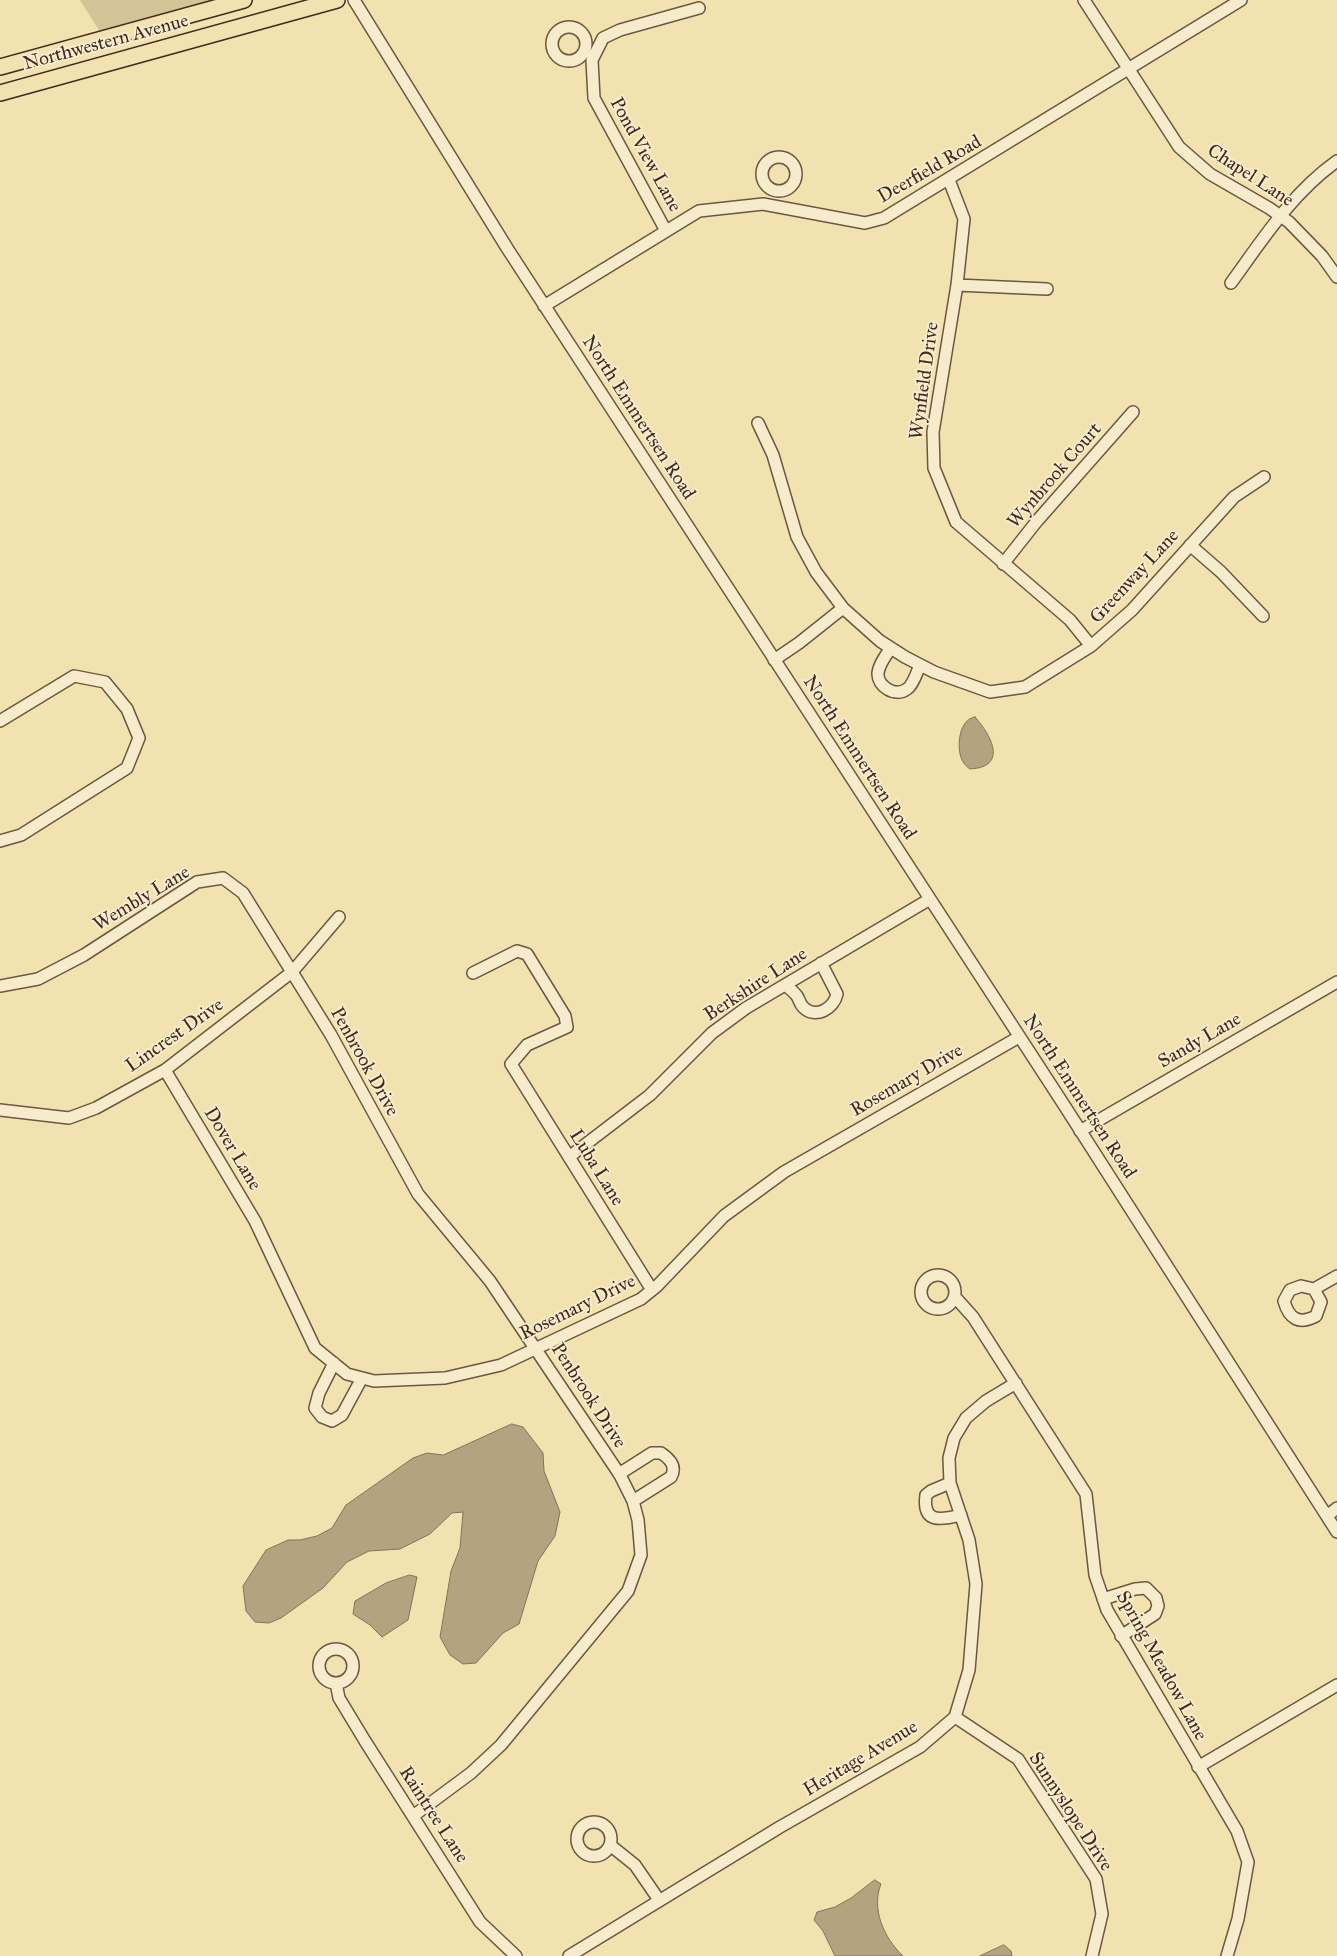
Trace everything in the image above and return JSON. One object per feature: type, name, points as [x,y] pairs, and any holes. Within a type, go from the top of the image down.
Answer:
[{"type":"main road","name":"Northwestern Avenue","points":[[0,67],[244,0]]},
{"type":"main road","name":"Northwestern Avenue","points":[[0,93],[337,0]]},
{"type":"street","name":"North Emmertsen Road","points":[[354,0],[544,306],[1019,1036],[1337,1532]]},
{"type":"street","name":"Chapel Lane","points":[[1084,0],[1170,136],[1189,157],[1210,174],[1280,216],[1306,238],[1337,276]]},
{"type":"street","name":"Deerfield Road","points":[[544,306],[699,212],[763,204],[865,223],[884,218],[1241,0]]},
{"type":"street","name":"Pond View Lane","points":[[666,231],[594,98],[592,60],[589,54],[603,38],[620,30],[699,8]]},
{"type":"street","points":[[1231,283],[1280,216],[1304,187],[1337,161]]},
{"type":"street","name":"Wynfield Drive","points":[[949,180],[964,219],[957,285],[933,432],[934,468],[956,522],[1070,620],[1092,646]]},
{"type":"street","points":[[773,206],[774,190]]},
{"type":"street","points":[[957,285],[1047,289]]},
{"type":"street","name":"Wynbrook Court","points":[[1003,564],[1037,521],[1133,412]]},
{"type":"street","points":[[758,423],[773,454],[797,537],[816,572],[843,608],[880,641],[920,665],[907,689],[899,693],[882,686],[878,678],[878,670],[891,648]]},
{"type":"street","name":"Greenway Lane","points":[[920,665],[963,684],[990,692],[1021,689],[1092,646],[1132,610],[1234,497],[1264,477]]},
{"type":"street","points":[[1190,545],[1221,572],[1263,616]]},
{"type":"street","points":[[774,660],[799,644],[843,608]]},
{"type":"street","points":[[0,722],[74,676],[106,682],[127,709],[139,738],[127,768],[21,835],[0,841]]},
{"type":"street","name":"Wembly Lane","points":[[0,986],[38,979],[84,955],[197,882],[224,878],[243,893],[292,972]]},
{"type":"street","name":"Berkshire Lane","points":[[569,1157],[650,1095],[712,1032],[785,984],[930,899]]},
{"type":"street","name":"Lincrest Drive","points":[[0,1110],[68,1118],[96,1108],[165,1070],[292,972],[339,917]]},
{"type":"street","name":"Luba Lane","points":[[473,973],[517,951],[527,954],[565,1016],[567,1027],[527,1045],[511,1064],[652,1290]]},
{"type":"street","points":[[785,984],[804,1007],[814,1012],[826,1010],[835,1002],[837,994],[821,963]]},
{"type":"street","name":"Penbrook Drive","points":[[292,972],[331,1035],[418,1194],[490,1281],[536,1348],[619,1474],[633,1501],[638,1520],[641,1555],[628,1591],[501,1745],[471,1773],[413,1816]]},
{"type":"street","name":"Sandy Lane","points":[[1080,1131],[1337,982]]},
{"type":"street","name":"Rosemary Drive","points":[[267,1247],[315,1348],[347,1374],[374,1381],[445,1378],[501,1365],[598,1321],[641,1299],[724,1216],[784,1172],[1019,1036]]},
{"type":"street","name":"Dover Lane","points":[[165,1070],[255,1221],[267,1247]]},
{"type":"street","points":[[1314,1289],[1337,1276]]},
{"type":"street","name":"Spring Meadow Lane","points":[[955,1297],[972,1317],[1016,1383],[1086,1494],[1095,1576],[1103,1599],[1121,1636],[1237,1831],[1248,1862],[1238,1919],[1227,1956]]},
{"type":"street","points":[[334,1363],[319,1393],[315,1408],[322,1417],[332,1421],[342,1415],[362,1378]]},
{"type":"street","points":[[955,1717],[969,1670],[976,1584],[969,1540],[950,1482],[950,1458],[954,1438],[966,1418],[986,1401],[1016,1383]]},
{"type":"street","points":[[619,1474],[652,1453],[661,1453],[671,1461],[674,1468],[671,1477],[633,1501]]},
{"type":"street","points":[[950,1482],[926,1495],[927,1511],[931,1516],[941,1520],[961,1516]]},
{"type":"street","points":[[1327,1516],[1337,1508]]},
{"type":"street","points":[[1103,1599],[1134,1589],[1146,1588],[1156,1598],[1158,1606],[1155,1614],[1121,1636]]},
{"type":"street","name":"Raintree Lane","points":[[336,1683],[339,1698],[480,1922],[516,1956]]},
{"type":"street","points":[[1198,1767],[1337,1684]]},
{"type":"street","name":"Heritage Avenue","points":[[569,1956],[780,1827],[920,1747],[955,1717]]},
{"type":"street","name":"Sunnyslope Drive","points":[[955,1717],[1018,1760],[1096,1879],[1102,1914],[1092,1956]]},
{"type":"street","points":[[610,1846],[635,1864],[659,1900]]},
{"type":"shaded area","points":[[80,0],[220,0],[100,32]]},
{"type":"shaded area","points":[[975,717],[991,741],[993,757],[989,763],[982,767],[970,769],[960,755],[959,741],[965,723]]},
{"type":"shaded area","points":[[512,1424],[523,1427],[543,1453],[544,1471],[560,1512],[555,1536],[538,1561],[519,1624],[503,1633],[476,1663],[463,1664],[450,1655],[440,1637],[451,1571],[460,1548],[463,1512],[452,1513],[430,1534],[400,1549],[369,1551],[347,1562],[323,1588],[281,1618],[269,1623],[255,1622],[246,1611],[243,1586],[266,1550],[288,1540],[300,1540],[317,1536],[332,1528],[346,1505],[413,1458],[427,1453],[443,1455]]},
{"type":"shaded area","points":[[410,1575],[417,1577],[408,1620],[382,1637],[370,1625],[353,1614],[355,1601],[386,1583]]},
{"type":"shaded area","points":[[875,1880],[881,1884],[878,1903],[881,1923],[890,1941],[903,1956],[835,1956],[823,1931],[814,1920],[817,1912],[835,1907]]},
{"type":"shaded area","points":[[1004,1945],[1011,1951],[1012,1956],[980,1956]]}]
